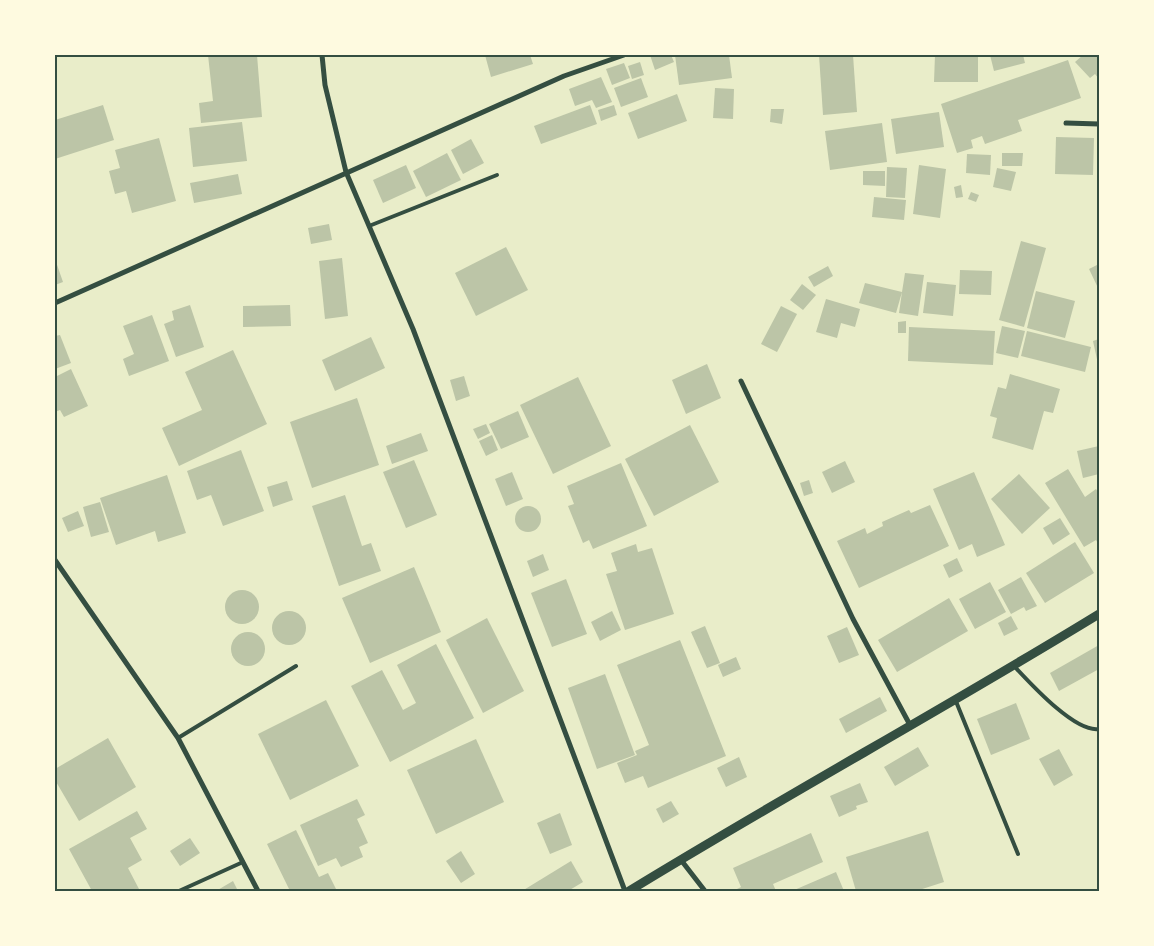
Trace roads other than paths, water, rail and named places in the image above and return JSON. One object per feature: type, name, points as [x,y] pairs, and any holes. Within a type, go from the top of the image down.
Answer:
[{"type":"street","points":[[322,55],[325,86],[346,172],[413,329],[625,891]]},
{"type":"street","points":[[55,303],[564,76],[624,55]]},
{"type":"street","points":[[1066,123],[1099,124]]},
{"type":"street","points":[[741,381],[854,619],[910,725]]},
{"type":"street","points":[[55,560],[178,738],[258,891]]},
{"type":"street","points":[[629,891],[910,725],[1014,666],[1099,614]]},
{"type":"street","points":[[681,860],[705,891]]},
{"type":"lane","points":[[369,226],[497,175]]},
{"type":"lane","points":[[178,738],[296,666]]},
{"type":"lane","points":[[1014,666],[1042,696],[1074,722],[1099,729]]},
{"type":"lane","points":[[955,699],[1018,854]]},
{"type":"lane","points":[[179,891],[243,862]]}]
